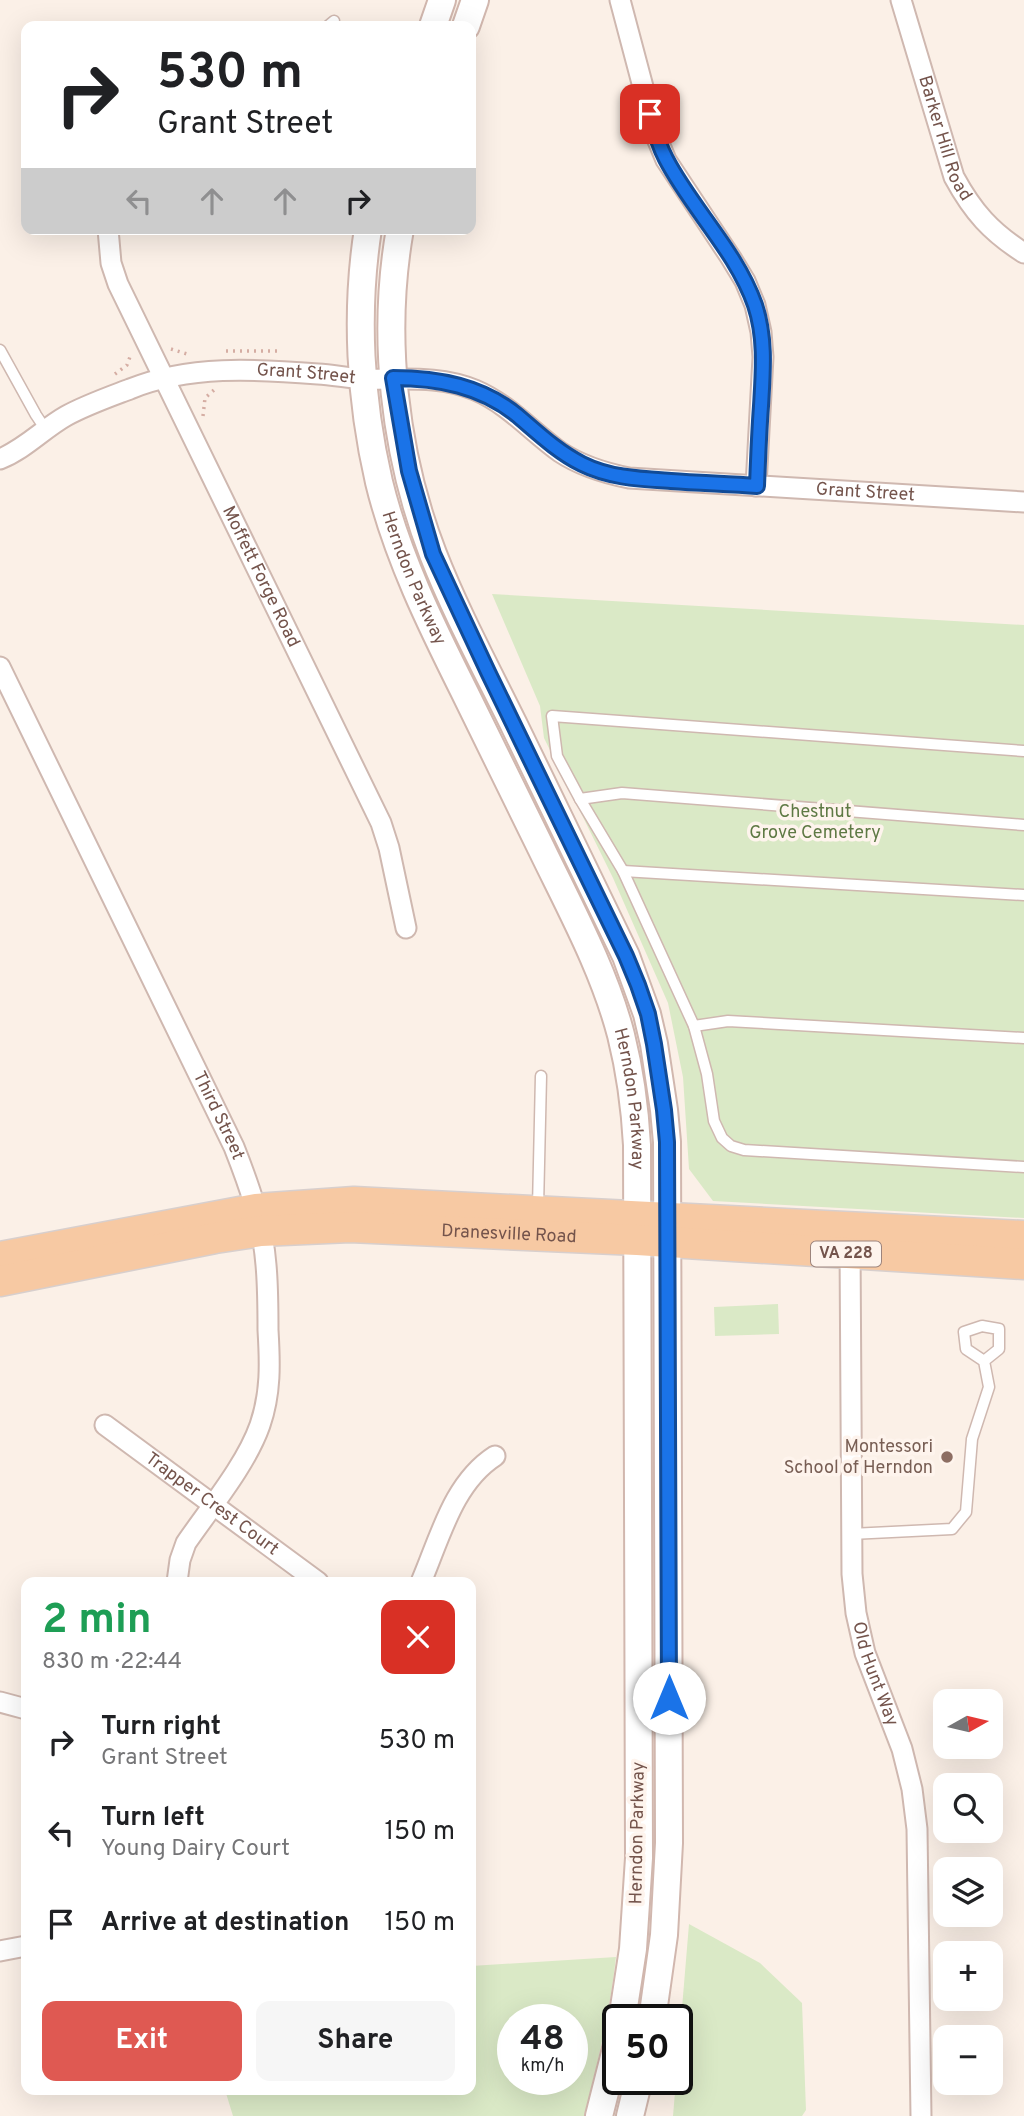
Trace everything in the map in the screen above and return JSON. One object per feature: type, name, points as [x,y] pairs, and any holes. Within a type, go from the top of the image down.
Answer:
[{"type":"main road","points":[[435,21],[442,0]]},
{"type":"main road","points":[[469,21],[475,0]]},
{"type":"main road","name":"Herndon Parkway","points":[[367,235],[361,324],[364,379],[379,482],[422,605],[580,929],[611,1003],[624,1046],[635,1114],[639,1858],[633,1949],[624,2004]]},
{"type":"main road","name":"Herndon Parkway","points":[[399,235],[392,321],[393,378],[409,471],[433,554],[626,956],[648,1014],[664,1110],[667,1230],[669,1854],[664,1935],[654,2004]]},
{"type":"main road","name":"Dranesville Road","points":[[0,1281],[215,1238],[258,1220]]},
{"type":"main road","name":"Dranesville Road","points":[[0,1257],[258,1220],[350,1227],[538,1223],[637,1228],[850,1241],[1024,1264]]},
{"type":"main road","name":"Dranesville Road","points":[[850,1241],[1024,1236]]},
{"type":"main road","points":[[599,2116],[604,2095]]},
{"type":"main road","points":[[630,2116],[635,2095]]},
{"type":"street","points":[[620,0],[656,136],[666,160],[738,270],[755,305],[763,357],[757,486]]},
{"type":"street","name":"Barker Hill Road","points":[[901,0],[954,177],[982,220],[1001,238],[1024,253]]},
{"type":"street","name":"Moffett Forge Road","points":[[109,235],[111,263],[118,284],[381,823],[406,928]]},
{"type":"street","name":"Grant Street","points":[[0,459],[12,454],[66,416],[163,378],[218,370],[284,371],[364,379],[427,379],[457,384],[495,400],[561,452],[583,465],[629,478],[1024,502]]},
{"type":"street","name":"Third Street","points":[[0,667],[234,1147],[258,1220],[266,1264],[270,1375],[266,1402],[260,1426],[248,1452],[186,1543],[178,1577]]},
{"type":"street","name":"Old Hunt Way","points":[[850,1241],[852,1574],[856,1614],[865,1653],[893,1722],[912,1789],[916,1829],[921,2116]]},
{"type":"street","name":"Trapper Crest Court","points":[[105,1425],[311,1577]]},
{"type":"street","points":[[423,1577],[459,1492],[470,1477],[495,1456]]},
{"type":"street","points":[[0,1702],[21,1708]]},
{"type":"street","points":[[0,1951],[21,1947]]},
{"type":"lane","points":[[0,350],[46,430]]},
{"type":"lane","points":[[1024,751],[552,716],[557,756],[623,871],[694,1026],[707,1074],[714,1121],[722,1138],[731,1146],[744,1150],[1024,1167]]},
{"type":"lane","points":[[580,799],[622,793],[1024,825]]},
{"type":"lane","points":[[623,871],[1024,895]]},
{"type":"lane","points":[[694,1026],[728,1021],[1024,1038]]},
{"type":"lane","points":[[538,1223],[541,1076]]},
{"type":"lane","points":[[851,1534],[952,1529],[966,1512],[972,1439],[989,1387],[984,1361]]},
{"type":"path","points":[[167,344],[179,353],[197,353]]},
{"type":"path","points":[[225,351],[279,351]]},
{"type":"path","points":[[206,423],[203,410],[205,398],[219,386]]},
{"type":"green space","name":"Chestnut Grove Cemetery","points":[[492,594],[1024,625],[1024,1218],[713,1201],[689,1169],[683,1077],[668,1003],[613,878],[544,738],[540,706]]},
{"type":"green space","points":[[778,1304],[779,1334],[715,1336],[714,1307]]},
{"type":"green space","points":[[689,1924],[760,1963],[802,2003],[806,2110],[802,2116],[673,2116],[675,2095],[693,2095],[693,2004],[682,2004]]},
{"type":"green space","points":[[616,1957],[609,2004],[602,2004],[602,2041],[584,2116],[233,2116],[227,2095],[476,2095],[476,1966]]},
{"type":"place","name":"Montessori School of Herndon","points":[[947,1457]]},
{"type":"route","points":[[650,114],[666,160],[745,281],[755,305],[763,357],[757,486],[629,478],[607,473],[583,465],[561,452],[517,415],[474,390],[427,379],[393,378],[409,471],[433,554],[626,956],[648,1014],[660,1077],[667,1142],[669,1698]]}]
